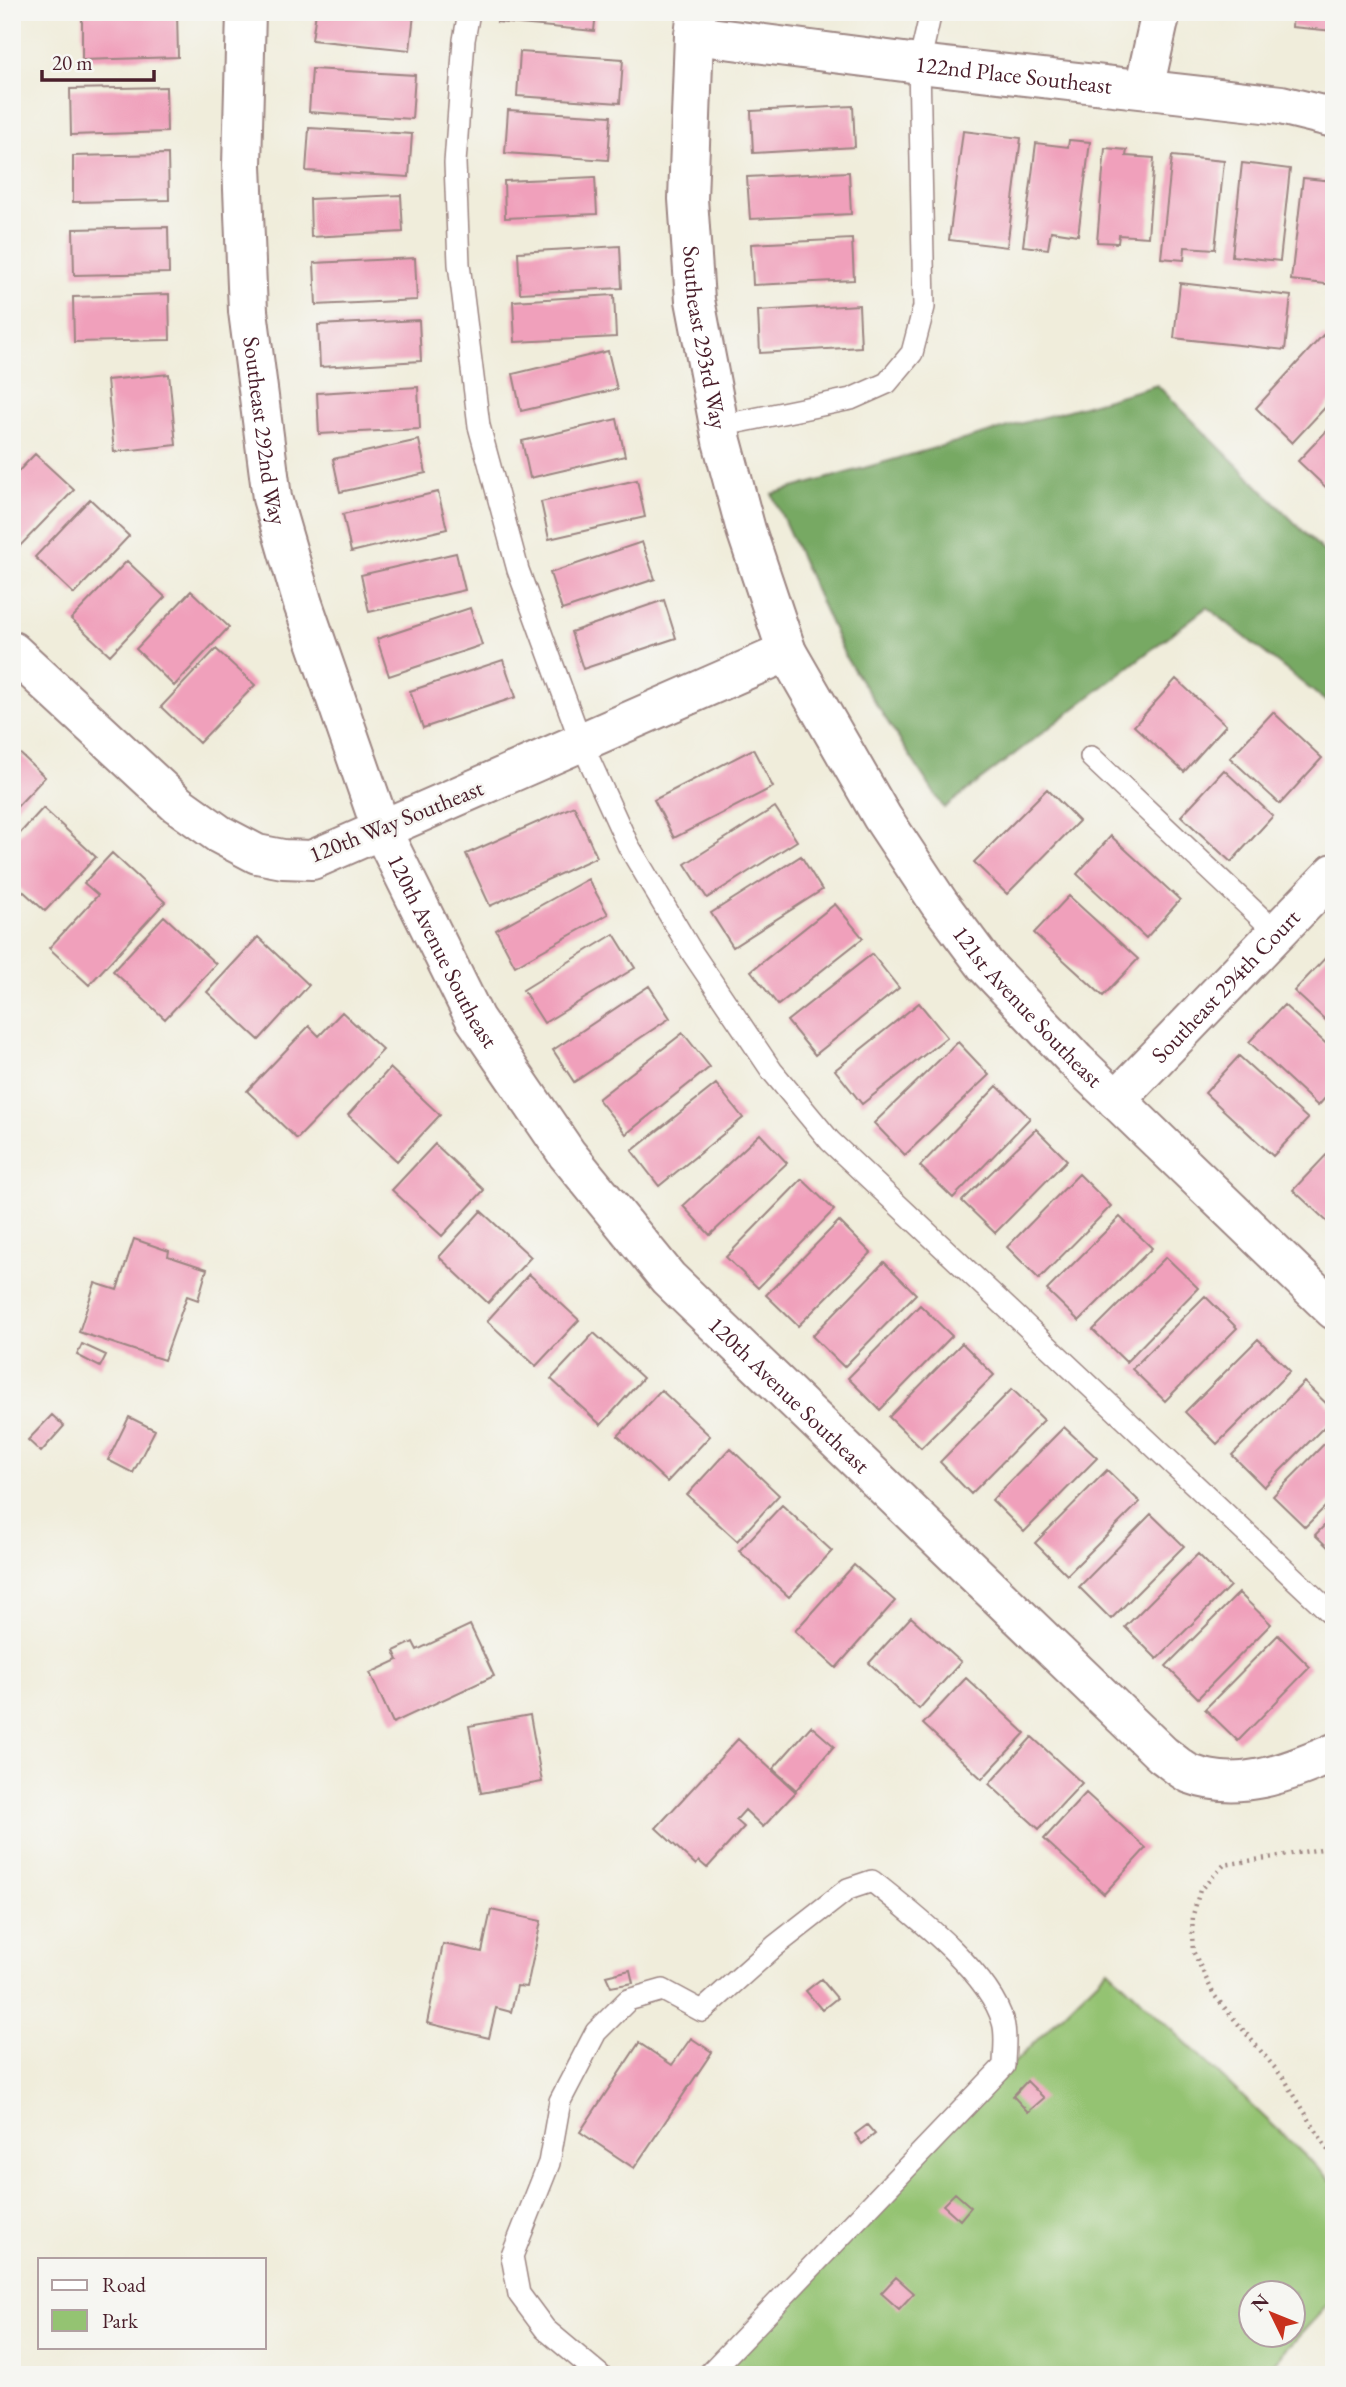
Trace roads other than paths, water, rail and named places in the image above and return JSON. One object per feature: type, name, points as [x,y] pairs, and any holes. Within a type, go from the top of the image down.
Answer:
[{"type":"street","name":"Southeast 292nd Way","points":[[246,12],[242,165],[248,312],[272,498],[303,604],[383,831]]},
{"type":"street","points":[[1144,89],[1161,12]]},
{"type":"street","name":"122nd Place Southeast","points":[[695,24],[919,64],[1281,105],[1334,118]]},
{"type":"street","name":"Southeast 293rd Way","points":[[695,24],[688,199],[695,300],[719,426],[746,530],[787,652]]},
{"type":"street","name":"120th Way Southeast","points":[[12,650],[177,804],[219,834],[257,854],[283,859],[312,860],[787,652]]},
{"type":"street","name":"121st Avenue Southeast","points":[[787,652],[882,817],[939,903],[986,966],[1076,1061],[1334,1310]]},
{"type":"street","name":"120th Avenue Southeast","points":[[383,831],[475,1019],[567,1154],[668,1278],[1163,1755],[1188,1773],[1217,1782],[1249,1782],[1287,1773],[1334,1753]]},
{"type":"street","name":"Southeast 294th Court","points":[[1116,1100],[1334,873]]},
{"type":"lane","points":[[469,12],[464,40],[455,163],[458,264],[480,426],[518,570],[581,742],[628,845],[693,954],[772,1072],[830,1141],[1334,1616]]},
{"type":"lane","points":[[719,426],[852,399],[887,383],[912,353],[924,307],[919,64],[931,12]]},
{"type":"lane","points":[[1091,757],[1277,933]]},
{"type":"lane","points":[[600,2375],[545,2329],[519,2294],[512,2256],[549,2163],[560,2101],[596,2032],[628,2000],[663,1990],[702,2011],[775,1946],[848,1889],[872,1881],[920,1920],[984,1983],[1004,2023],[1004,2066],[708,2375]]}]
